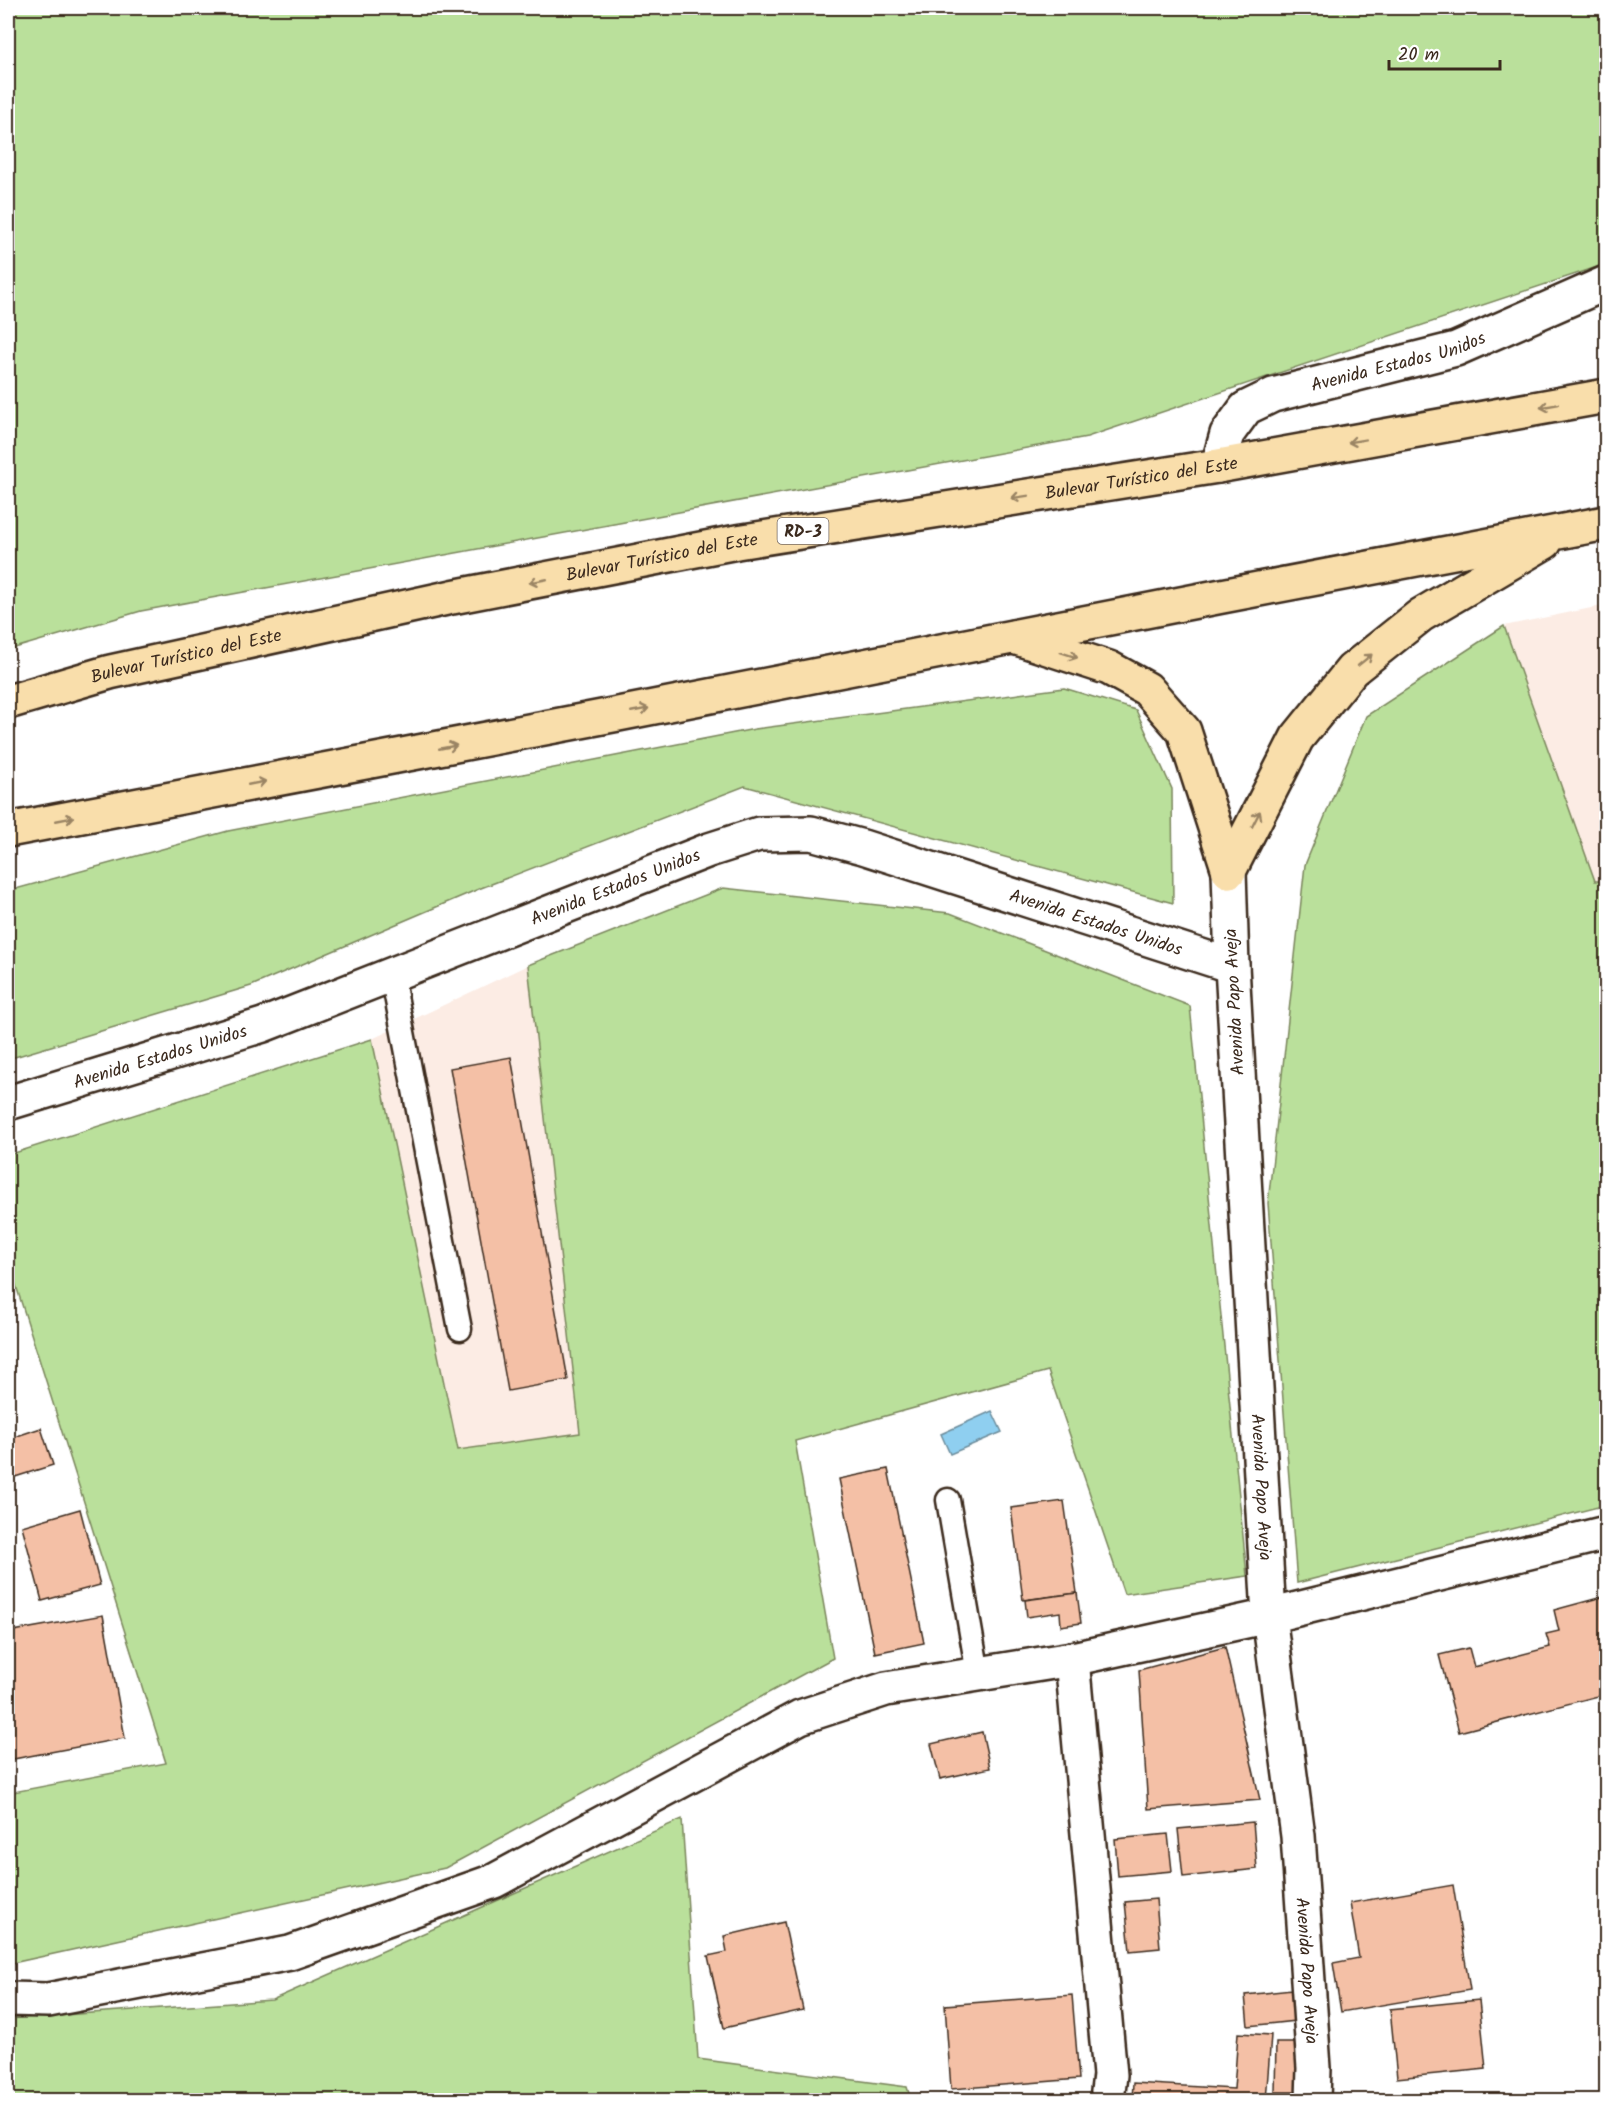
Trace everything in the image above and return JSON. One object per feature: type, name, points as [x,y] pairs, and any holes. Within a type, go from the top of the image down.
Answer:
[{"type":"highway","name":"Bulevar Turístico del Este","points":[[8,702],[110,672],[475,593],[737,542],[1218,466],[1606,396]]},
{"type":"highway","points":[[8,830],[1606,523]]},
{"type":"highway","points":[[1229,872],[1297,738],[1352,670],[1421,615],[1566,530]]},
{"type":"highway","points":[[1013,637],[1109,668],[1147,689],[1184,731],[1229,872]]},
{"type":"street","name":"Avenida Estados Unidos","points":[[1218,466],[1227,434],[1246,408],[1273,395],[1456,349],[1606,283]]},
{"type":"street","name":"Avenida Estados Unidos","points":[[8,1103],[262,1025],[709,850],[759,834],[812,833],[863,847],[1232,966]]},
{"type":"street","name":"Avenida Papo Aveja","points":[[1229,872],[1232,966],[1269,1616],[1298,1836],[1314,2068],[1313,2100]]},
{"type":"street","points":[[8,1999],[48,2000],[290,1953],[494,1881],[800,1717],[886,1689],[1072,1659],[1269,1616],[1606,1533]]},
{"type":"street","points":[[1072,1659],[1110,2075],[1107,2100]]},
{"type":"lane","points":[[392,975],[460,1329]]},
{"type":"lane","points":[[948,1500],[978,1674]]},
{"type":"shaded area","points":[[1606,605],[1606,881],[1595,881],[1504,626]]},
{"type":"shaded area","points":[[528,965],[580,1433],[458,1450],[372,1039]]},
{"type":"green space","points":[[8,8],[1606,8],[1606,264],[1087,437],[141,611],[8,650]]},
{"type":"green space","points":[[1504,626],[1595,881],[1606,881],[1606,1505],[1297,1583],[1268,1203],[1305,865],[1366,716]]},
{"type":"green space","points":[[1064,688],[1136,710],[1172,789],[1173,903],[745,786],[481,888],[251,986],[8,1059],[8,891],[228,831],[755,729]]},
{"type":"green space","points":[[723,888],[950,913],[1190,1006],[1247,1576],[1124,1594],[1048,1371],[795,1441],[833,1658],[445,1868],[8,1964],[8,1793],[166,1763],[8,1260],[8,1155],[372,1039],[458,1450],[580,1433],[528,965]]},
{"type":"green space","points":[[682,1819],[698,2059],[907,2087],[911,2100],[8,2100],[8,2019],[272,2000]]},
{"type":"water","points":[[992,1411],[1002,1432],[950,1454],[941,1434]]},
{"type":"building","points":[[511,1057],[568,1380],[508,1391],[450,1068]]},
{"type":"building","points":[[41,1428],[53,1465],[15,1477],[8,1453],[8,1439]]},
{"type":"building","points":[[888,1469],[924,1643],[875,1653],[839,1479]]},
{"type":"building","points":[[1064,1501],[1077,1593],[1023,1600],[1011,1508]]},
{"type":"building","points":[[80,1509],[100,1585],[42,1601],[22,1526]]},
{"type":"building","points":[[1077,1593],[1081,1623],[1061,1626],[1060,1612],[1027,1617],[1025,1600]]},
{"type":"building","points":[[1606,1596],[1606,1694],[1459,1732],[1439,1655],[1469,1648],[1474,1667],[1550,1647],[1546,1634],[1559,1631],[1554,1610]]},
{"type":"building","points":[[103,1615],[125,1738],[8,1760],[8,1632]]},
{"type":"building","points":[[1225,1647],[1260,1800],[1148,1809],[1139,1670]]},
{"type":"building","points":[[982,1732],[990,1768],[940,1779],[931,1744]]},
{"type":"building","points":[[1253,1822],[1257,1869],[1183,1877],[1178,1829]]},
{"type":"building","points":[[1168,1834],[1172,1871],[1118,1876],[1115,1839]]},
{"type":"building","points":[[1453,1885],[1470,1990],[1341,2012],[1333,1963],[1359,1958],[1350,1903]]},
{"type":"building","points":[[1156,1899],[1160,1948],[1130,1951],[1125,1902]]},
{"type":"building","points":[[784,1922],[803,2010],[724,2028],[708,1956],[727,1952],[724,1936]]},
{"type":"building","points":[[1292,1990],[1295,2021],[1248,2026],[1245,1995]]},
{"type":"building","points":[[1072,1995],[1079,2079],[951,2089],[945,2005]]},
{"type":"building","points":[[1479,2000],[1486,2069],[1397,2078],[1390,2009]]},
{"type":"building","points":[[1238,2033],[1271,2035],[1266,2100],[1132,2100],[1133,2083],[1234,2089]]},
{"type":"building","points":[[1276,2043],[1297,2043],[1297,2092],[1275,2092]]}]
